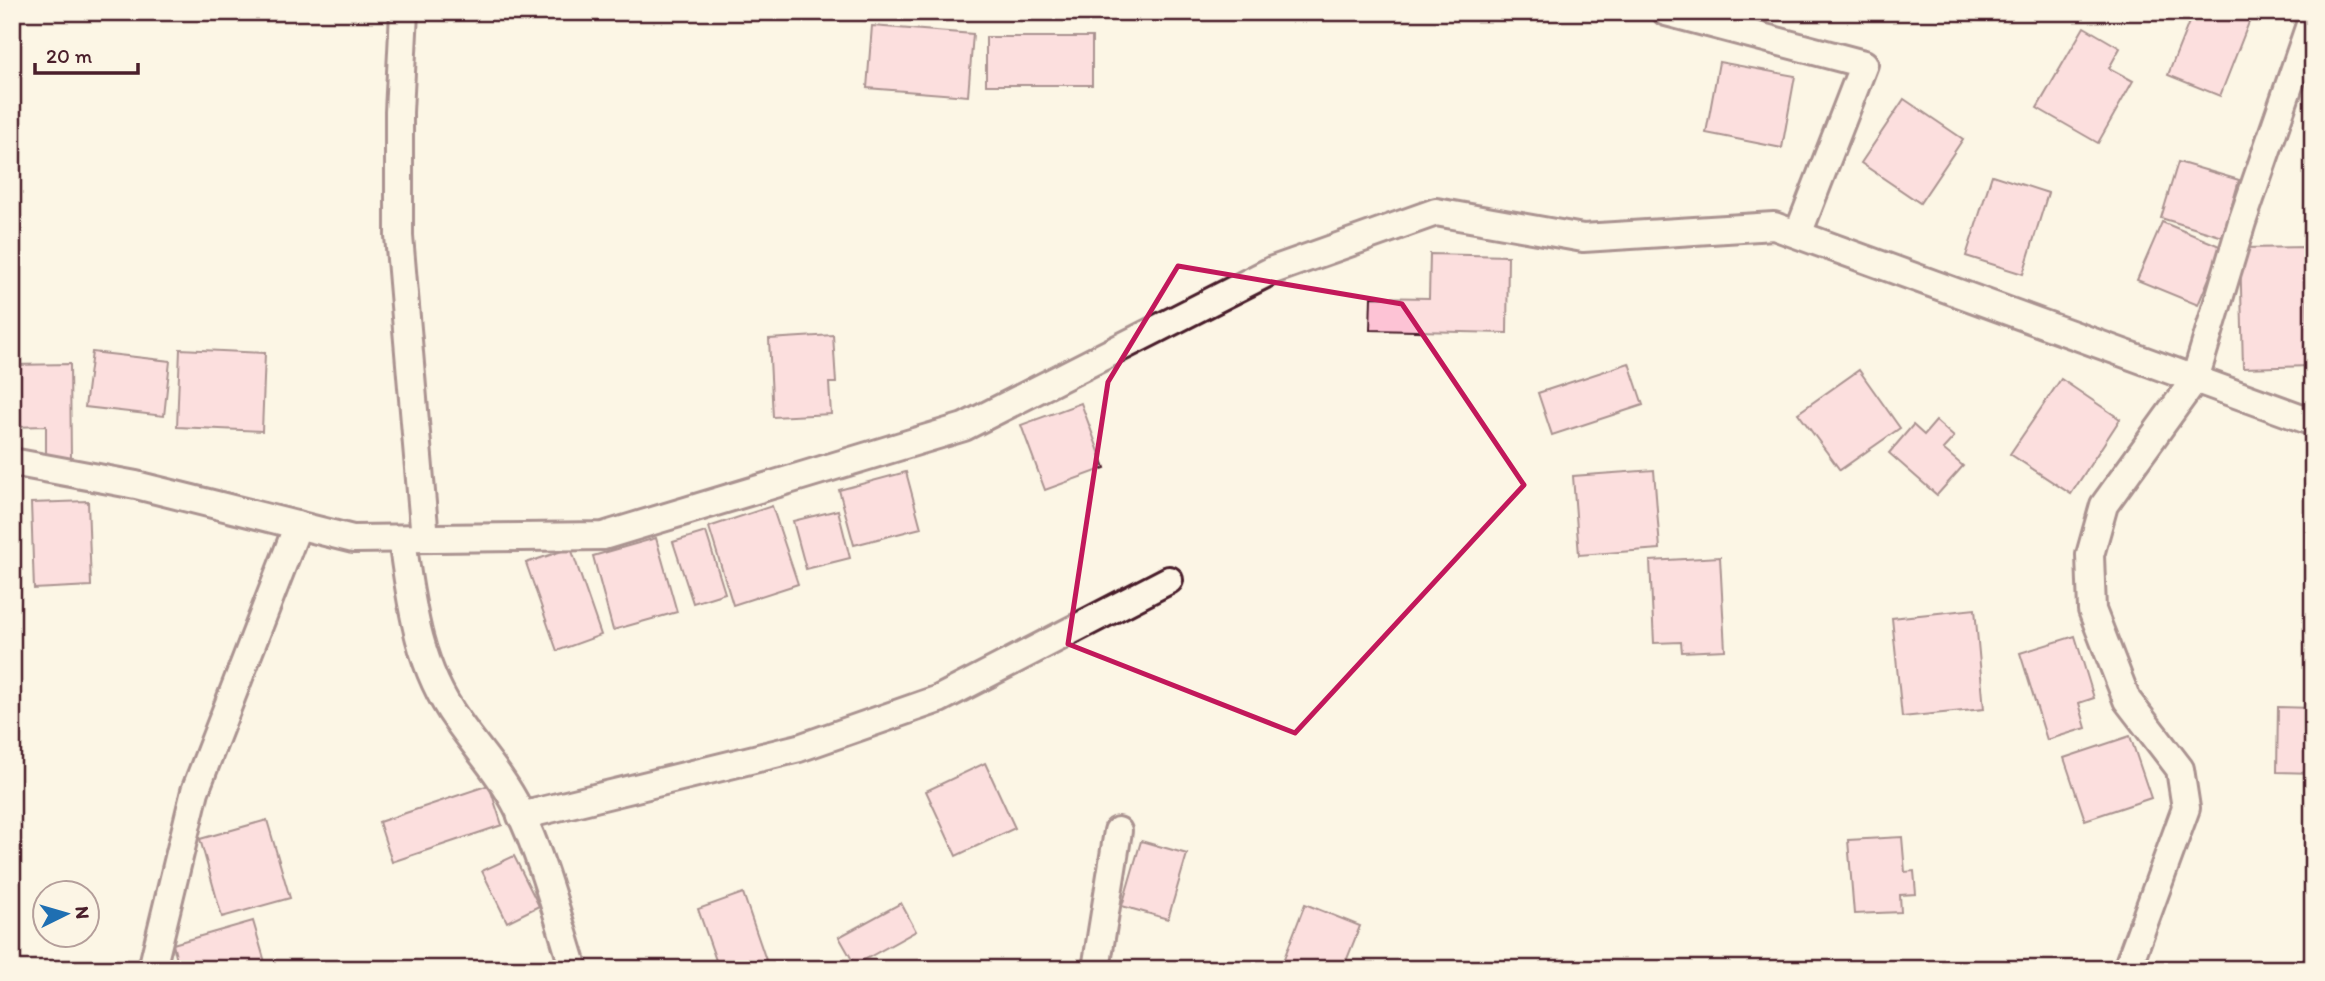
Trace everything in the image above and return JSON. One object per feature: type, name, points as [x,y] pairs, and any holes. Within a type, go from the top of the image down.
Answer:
[{"type":"street","points":[[404,12],[399,112],[399,236],[413,538],[414,622],[429,670],[457,720],[475,743],[521,816],[541,862],[574,969]]},
{"type":"street","points":[[1665,12],[1864,64],[1798,234]]},
{"type":"street","points":[[2127,969],[2186,808],[2180,769],[2127,700],[2092,610],[2090,555],[2104,505],[2195,379],[2242,222],[2313,16]]},
{"type":"street","points":[[12,462],[136,485],[353,539],[603,536],[964,427],[1273,270],[1436,212],[1583,238],[1774,226],[2313,422]]},
{"type":"street","points":[[152,969],[195,791],[298,525]]},
{"type":"street","points":[[521,816],[799,748],[939,699],[1169,580]]},
{"type":"street","points":[[1096,969],[1118,831]]},
{"type":"highlighted area","points":[[1178,266],[1402,304],[1524,485],[1295,733],[1068,644],[1108,382]]},
{"type":"building","points":[[2193,12],[2253,12],[2220,96],[2168,75]]},
{"type":"building","points":[[872,26],[973,34],[968,96],[867,88]]},
{"type":"building","points":[[2084,27],[2120,48],[2109,68],[2133,81],[2098,143],[2037,108]]},
{"type":"building","points":[[986,37],[1092,37],[1092,85],[986,85]]},
{"type":"building","points":[[1719,62],[1795,76],[1782,148],[1706,133]]},
{"type":"building","points":[[1904,99],[1963,139],[1920,203],[1861,163]]},
{"type":"building","points":[[2178,162],[2239,180],[2223,237],[2161,218]]},
{"type":"building","points":[[1992,175],[2048,193],[2023,274],[1966,256]]},
{"type":"building","points":[[2162,222],[2222,247],[2198,305],[2137,280]]},
{"type":"building","points":[[2306,247],[2309,366],[2243,368],[2240,248]]},
{"type":"building","points":[[1430,254],[1508,256],[1507,333],[1370,330],[1371,297],[1429,298]]},
{"type":"building","points":[[833,335],[836,383],[829,383],[831,414],[773,417],[769,339]]},
{"type":"building","points":[[180,349],[265,353],[262,431],[177,427]]},
{"type":"building","points":[[92,352],[170,361],[164,416],[85,407]]},
{"type":"building","points":[[1629,363],[1643,405],[1552,435],[1538,393]]},
{"type":"building","points":[[70,364],[71,458],[46,458],[46,426],[12,427],[12,365]]},
{"type":"building","points":[[1859,370],[1900,428],[1840,470],[1798,413]]},
{"type":"building","points":[[2061,379],[2120,419],[2071,494],[2010,454]]},
{"type":"building","points":[[1081,403],[1105,468],[1045,490],[1021,425]]},
{"type":"building","points":[[1936,421],[1954,437],[1943,449],[1963,466],[1937,495],[1889,453],[1913,425],[1924,435]]},
{"type":"building","points":[[1654,470],[1660,549],[1579,555],[1573,476]]},
{"type":"building","points":[[906,472],[921,528],[854,545],[839,490]]},
{"type":"building","points":[[88,501],[91,586],[34,589],[31,503]]},
{"type":"building","points":[[772,506],[798,584],[733,605],[709,527]]},
{"type":"building","points":[[838,510],[850,558],[806,569],[793,521]]},
{"type":"building","points":[[706,532],[725,593],[693,603],[673,542]]},
{"type":"building","points":[[656,538],[677,612],[613,630],[593,556]]},
{"type":"building","points":[[571,548],[601,635],[557,651],[526,563]]},
{"type":"building","points":[[1720,557],[1725,650],[1682,652],[1681,642],[1654,643],[1650,561]]},
{"type":"building","points":[[1975,609],[1984,709],[1902,717],[1892,618]]},
{"type":"building","points":[[2075,636],[2094,698],[2079,703],[2086,728],[2047,740],[2020,653]]},
{"type":"building","points":[[2278,707],[2313,708],[2313,773],[2277,772]]},
{"type":"building","points":[[2130,736],[2151,798],[2085,820],[2064,758]]},
{"type":"building","points":[[985,763],[1015,828],[956,856],[926,791]]},
{"type":"building","points":[[489,785],[502,825],[392,862],[379,822]]},
{"type":"building","points":[[267,820],[290,898],[222,917],[200,839]]},
{"type":"building","points":[[1902,837],[1905,872],[1914,871],[1916,894],[1900,895],[1901,912],[1854,914],[1848,840]]},
{"type":"building","points":[[1141,841],[1187,854],[1168,919],[1122,906]]},
{"type":"building","points":[[514,856],[539,906],[507,922],[482,871]]},
{"type":"building","points":[[743,893],[769,969],[719,969],[698,909]]},
{"type":"building","points":[[901,903],[916,931],[855,965],[839,937]]},
{"type":"building","points":[[1305,904],[1360,926],[1343,969],[1280,969]]},
{"type":"building","points":[[253,921],[267,969],[179,969],[173,944]]}]
